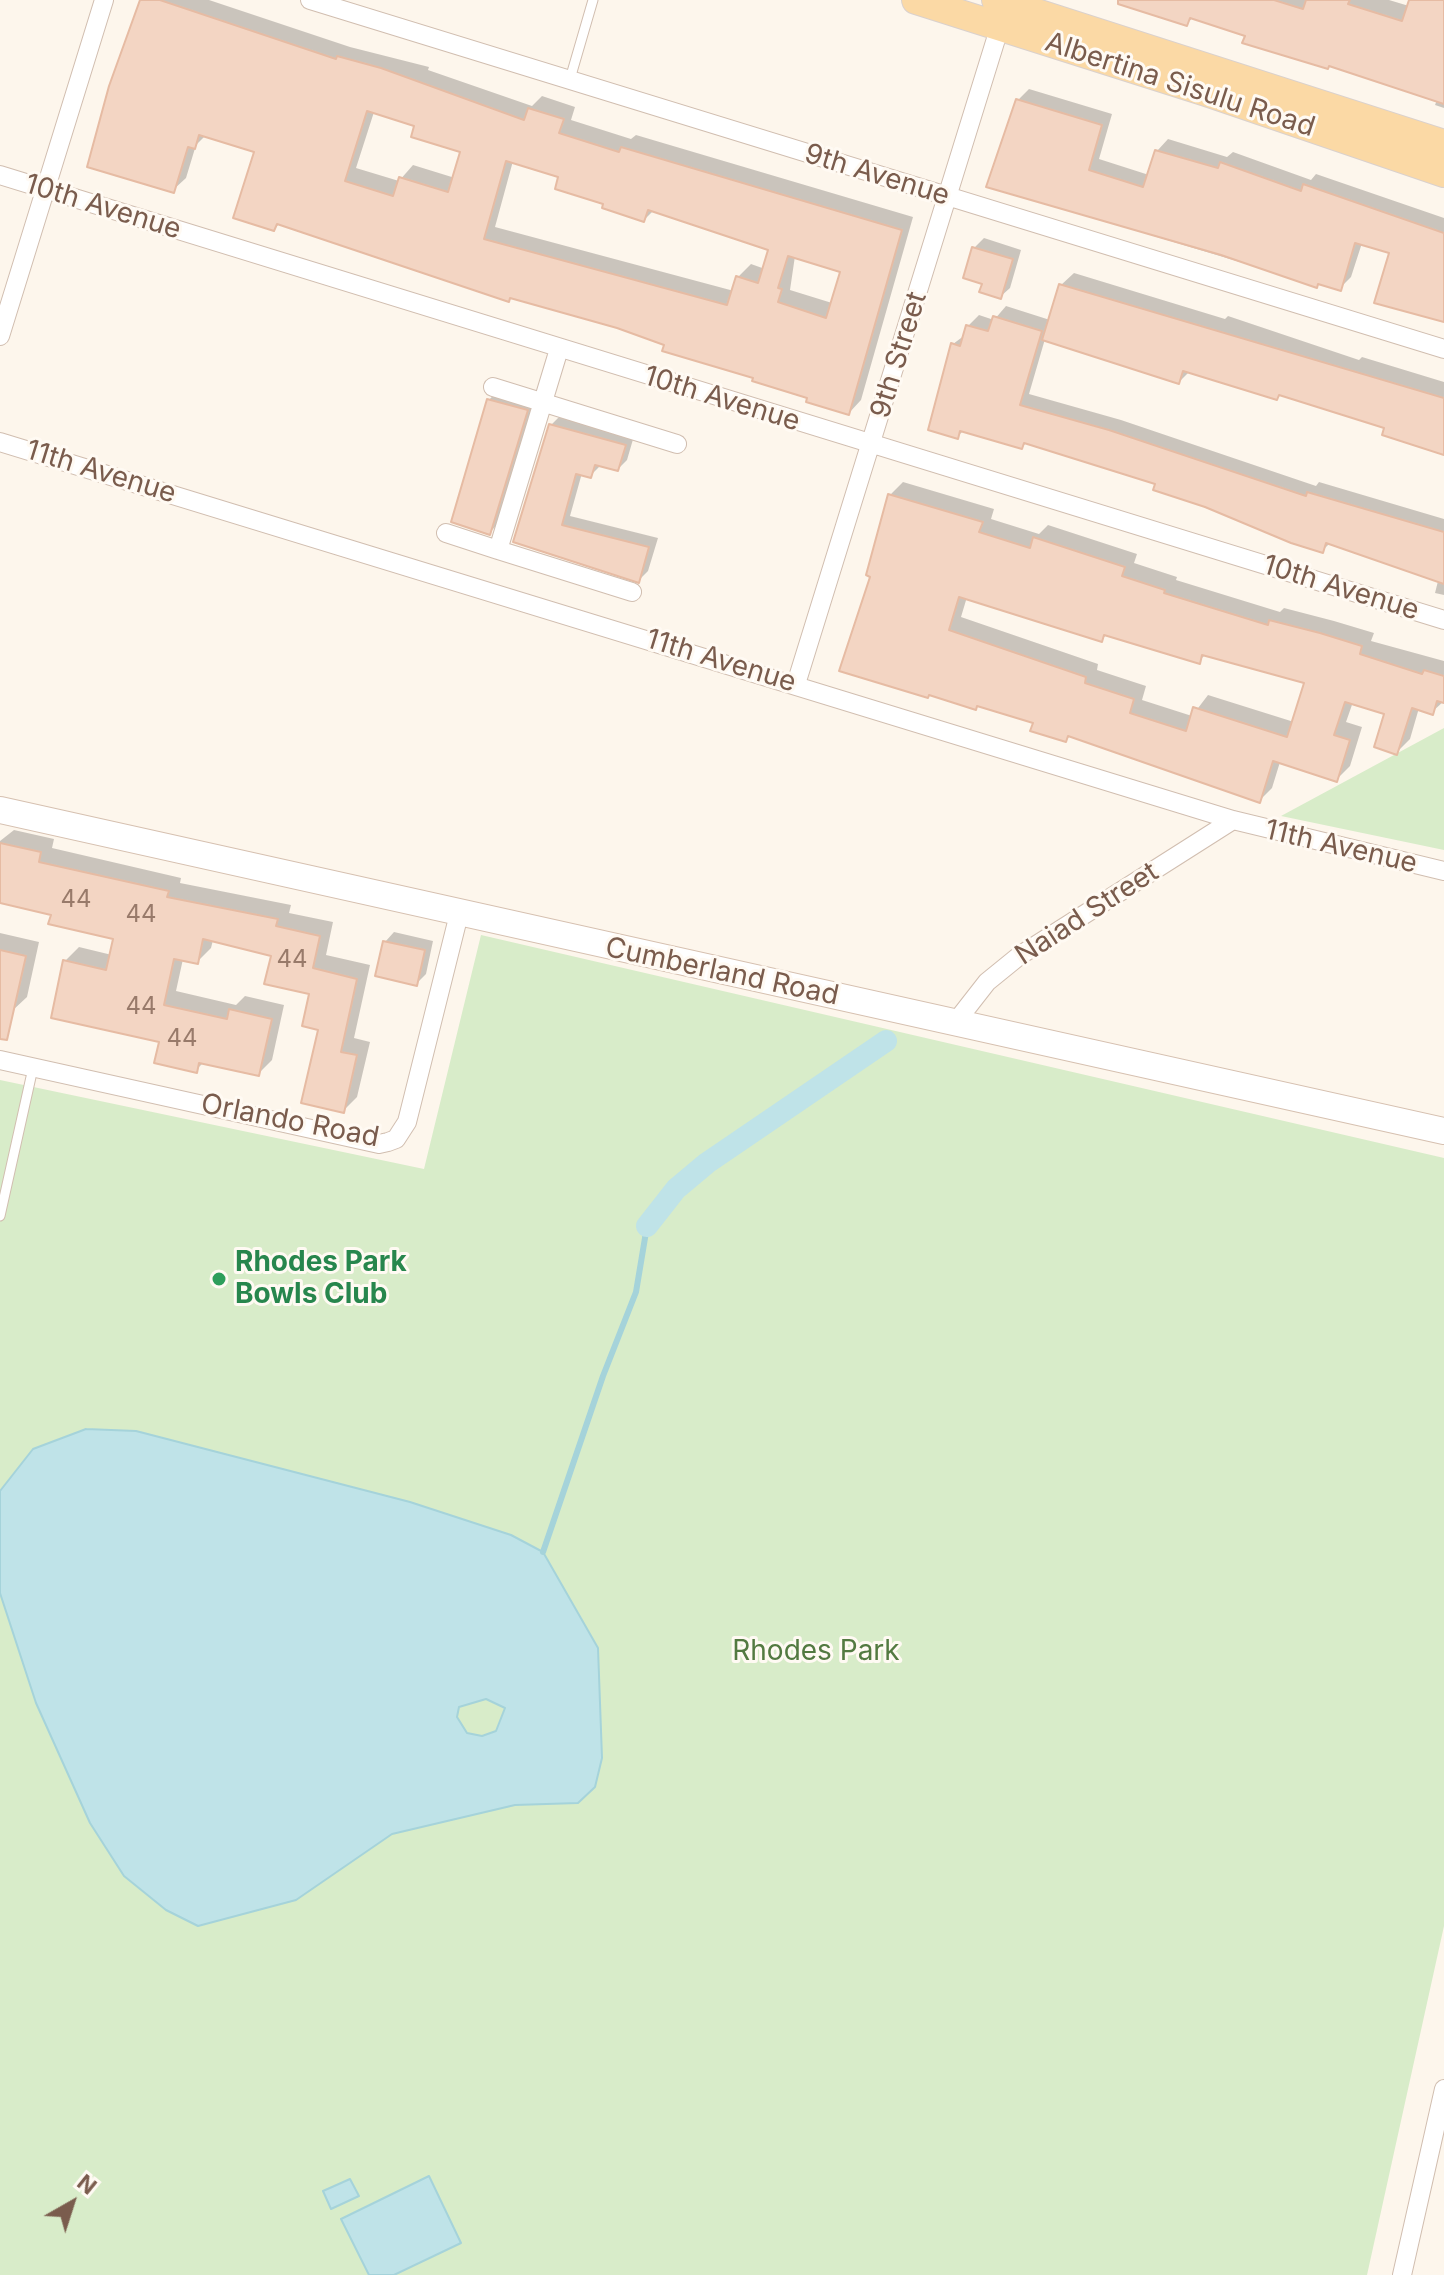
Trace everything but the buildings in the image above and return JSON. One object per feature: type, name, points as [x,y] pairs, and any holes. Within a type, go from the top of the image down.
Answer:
[{"type":"main road","name":"Albertina Sisulu Road","points":[[916,0],[1001,7],[1444,144]]},
{"type":"main road","name":"Albertina Sisulu Road","points":[[1001,7],[1444,173]]},
{"type":"street","points":[[0,336],[104,0]]},
{"type":"street","name":"9th Avenue","points":[[318,1],[1444,349]]},
{"type":"street","name":"9th Street","points":[[796,684],[872,445],[1001,7]]},
{"type":"street","name":"10th Avenue","points":[[0,175],[1444,620]]},
{"type":"street","points":[[498,550],[559,349]]},
{"type":"street","points":[[493,387],[677,444]]},
{"type":"street","name":"11th Avenue","points":[[0,442],[1233,820],[1444,871]]},
{"type":"street","points":[[446,533],[632,592]]},
{"type":"street","name":"Cumberland Road","points":[[0,810],[1444,1131]]},
{"type":"street","name":"Naiad Street","points":[[955,1023],[987,982],[1019,956],[1233,820]]},
{"type":"street","name":"Orlando Road","points":[[0,1060],[379,1144],[396,1139],[407,1122],[459,914]]},
{"type":"street","points":[[1402,2275],[1444,2089]]},
{"type":"lane","points":[[570,79],[593,0]]},
{"type":"lane","points":[[0,1216],[33,1068]]},
{"type":"green space","points":[[1444,728],[1444,850],[1281,816]]},
{"type":"green space","name":"Rhodes Park","points":[[481,935],[1444,1158],[1444,1926],[1367,2275],[0,2275],[0,1080],[424,1169]]},
{"type":"water","points":[[86,1429],[136,1431],[410,1502],[511,1535],[543,1552],[598,1648],[602,1758],[595,1787],[578,1803],[515,1805],[392,1834],[296,1900],[198,1926],[166,1910],[124,1876],[90,1823],[36,1703],[0,1593],[0,1491],[33,1449]],"holes":[[[486,1699],[505,1708],[496,1731],[482,1736],[467,1733],[457,1717],[459,1707]]]},
{"type":"water","points":[[429,2176],[461,2243],[394,2275],[369,2275],[341,2219]]},
{"type":"water","points":[[350,2179],[359,2196],[331,2209],[323,2191]]},
{"type":"waterway","points":[[647,1226],[676,1189],[707,1163],[886,1041]]},
{"type":"waterway","points":[[543,1552],[603,1376],[636,1292],[647,1226]]},
{"type":"place","name":"Rhodes Park Bowls Club","points":[[219,1279]]}]
